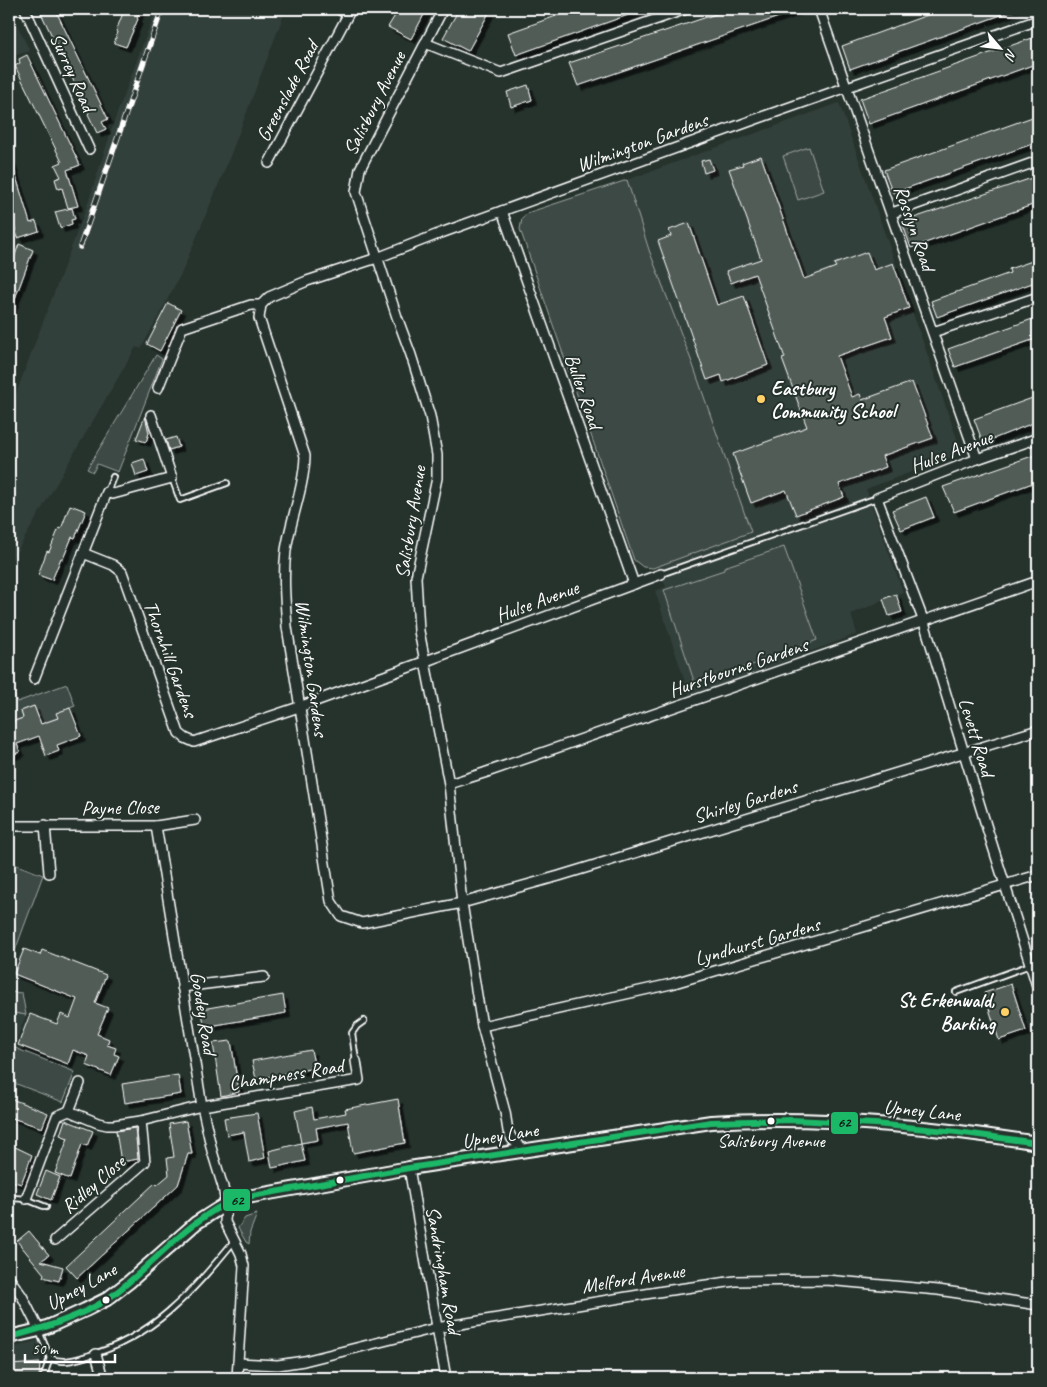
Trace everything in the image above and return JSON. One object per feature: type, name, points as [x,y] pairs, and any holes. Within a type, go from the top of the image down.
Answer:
[{"type":"street","name":"Surrey Road","points":[[25,9],[89,149]]},
{"type":"street","name":"Salisbury Avenue","points":[[442,9],[360,169],[356,192],[428,407],[437,455],[437,478],[416,577],[419,631],[449,784],[462,904],[482,1026],[505,1112],[508,1131],[512,1139],[523,1150]]},
{"type":"street","points":[[425,43],[502,73],[686,9]]},
{"type":"street","name":"Rosslyn Road","points":[[819,9],[977,459]]},
{"type":"street","name":"Greenslade Road","points":[[268,163],[349,12]]},
{"type":"street","name":"Wilmington Gardens","points":[[462,904],[362,923],[341,916],[331,901],[287,627],[284,587],[286,550],[305,470],[305,456],[259,318],[261,305],[269,297],[307,281],[377,258],[758,118],[1038,20]]},
{"type":"street","points":[[892,213],[1038,161]]},
{"type":"street","name":"Buller Road","points":[[502,211],[634,584]]},
{"type":"street","points":[[933,332],[1038,297]]},
{"type":"street","name":"Wilmington Gardens","points":[[158,388],[182,328],[251,305],[261,305]]},
{"type":"street","points":[[34,679],[107,492],[113,494],[172,478],[151,414]]},
{"type":"street","name":"Hulse Avenue","points":[[877,498],[977,459],[1038,438]]},
{"type":"street","name":"Levett Road","points":[[877,498],[924,622],[1038,989]]},
{"type":"street","name":"Thornhill Gardens","points":[[84,553],[113,565],[122,572],[179,733],[194,742],[426,661]]},
{"type":"street","name":"Hulse Avenue","points":[[426,661],[661,574]]},
{"type":"street","name":"Hurstbourne Gardens","points":[[449,784],[924,622],[1038,581]]},
{"type":"street","name":"Shirley Gardens","points":[[462,904],[1038,730]]},
{"type":"street","name":"Payne Close","points":[[12,826],[156,826],[195,820]]},
{"type":"street","points":[[45,825],[49,873]]},
{"type":"street","name":"Goodey Road","points":[[156,826],[202,1106],[226,1204],[225,1222],[235,1240],[244,1266],[237,1378]]},
{"type":"street","name":"Lyndhurst Gardens","points":[[482,1026],[671,984],[1038,875]]},
{"type":"street","points":[[182,987],[264,977]]},
{"type":"street","name":"Champness Road","points":[[202,1106],[359,1080],[356,1062]]},
{"type":"street","points":[[26,1199],[57,1116],[69,1111],[82,1084]]},
{"type":"street","points":[[69,1111],[106,1125],[141,1121],[202,1106]]},
{"type":"street","name":"Upney Lane","points":[[9,1337],[38,1330],[85,1310],[107,1298],[129,1282],[196,1223],[226,1204],[266,1193],[409,1168],[711,1122],[748,1120],[883,1124],[995,1136],[1038,1143]]},
{"type":"street","name":"Ridley Close","points":[[55,1240],[145,1162],[141,1121]]},
{"type":"street","name":"Sandringham Road","points":[[409,1168],[446,1378]]},
{"type":"street","points":[[9,1278],[22,1296],[38,1330]]},
{"type":"street","name":"Melford Avenue","points":[[238,1363],[278,1365],[304,1361],[436,1328],[664,1290],[735,1281],[826,1280],[938,1290],[1038,1305]]},
{"type":"street","points":[[96,1354],[103,1378]]},
{"type":"lane","points":[[334,9],[349,12]]},
{"type":"lane","points":[[107,492],[113,477]]},
{"type":"lane","points":[[172,478],[180,500],[227,483]]},
{"type":"lane","points":[[661,574],[877,498]]},
{"type":"lane","points":[[956,992],[1030,965]]},
{"type":"lane","points":[[356,1062],[352,1033],[364,1021]]},
{"type":"lane","points":[[13,1198],[26,1199],[46,1207]]},
{"type":"lane","points":[[50,1358],[60,1362],[96,1354],[150,1326],[170,1312],[187,1296],[235,1240]]},
{"type":"lane","points":[[38,1330],[50,1358],[43,1378]]},
{"type":"shaded area","points":[[9,9],[30,51],[9,57]]},
{"type":"shaded area","points":[[156,9],[286,9],[227,164],[182,272],[141,349],[136,347],[9,565],[9,412],[88,203],[115,119]]},
{"type":"shaded area","name":"Eastbury Community School","points":[[839,103],[962,453],[866,489],[903,592],[851,614],[857,634],[690,697],[655,591],[666,587],[658,567],[643,567],[634,560],[520,229],[522,219],[527,213],[627,180]]},
{"type":"shaded area","points":[[809,147],[824,191],[798,200],[783,156]]},
{"type":"shaded area","points":[[627,180],[649,250],[693,365],[751,532],[653,568],[643,567],[634,560],[520,229],[522,219],[527,213]]},
{"type":"shaded area","points":[[156,355],[162,359],[118,472],[97,464],[93,472],[87,469]]},
{"type":"shaded area","points":[[784,547],[817,640],[755,664],[695,684],[664,590]]},
{"type":"shaded area","points":[[67,684],[75,706],[57,713],[58,718],[41,724],[34,706],[21,711],[23,718],[9,723],[9,688],[11,687],[17,702]]},
{"type":"shaded area","points":[[9,862],[43,875],[9,967]]},
{"type":"shaded area","points":[[9,992],[22,993],[26,1015],[9,1060]]},
{"type":"shaded area","points":[[9,992],[22,993],[26,1015],[9,1012]]},
{"type":"shaded area","points":[[15,1048],[75,1072],[63,1102],[9,1081],[9,1065]]},
{"type":"shaded area","points":[[257,1214],[250,1232],[249,1244],[238,1228],[245,1218]]},
{"type":"shaded area","points":[[40,1340],[41,1378],[9,1378],[9,1349]]},
{"type":"building","points":[[39,9],[55,9],[108,119],[102,122],[106,129],[97,133]]},
{"type":"building","points":[[126,9],[140,9],[138,19],[126,47],[114,43],[118,32],[116,31]]},
{"type":"building","points":[[399,9],[427,9],[411,39],[388,27]]},
{"type":"building","points":[[459,9],[491,9],[468,51],[443,38]]},
{"type":"building","points":[[576,9],[642,10],[516,55],[508,33]]},
{"type":"building","points":[[731,9],[799,10],[578,86],[569,63]]},
{"type":"building","points":[[944,9],[1015,10],[850,69],[842,46]]},
{"type":"building","points":[[1038,36],[1038,63],[869,124],[860,99]]},
{"type":"building","points":[[27,55],[80,165],[67,170],[78,206],[68,208],[62,188],[58,189],[55,179],[61,177],[55,165],[62,162],[15,66],[20,63],[19,59]]},
{"type":"building","points":[[528,85],[532,100],[511,107],[507,92]]},
{"type":"building","points":[[1038,115],[1038,142],[893,193],[884,170]]},
{"type":"building","points":[[761,156],[804,279],[836,267],[834,264],[867,252],[874,270],[893,263],[909,308],[885,317],[892,337],[837,356],[852,397],[860,394],[862,400],[912,382],[933,438],[882,456],[886,467],[839,484],[844,497],[796,515],[786,490],[751,503],[733,454],[807,427],[782,359],[785,358],[755,274],[731,283],[726,271],[761,259],[729,169],[743,165],[742,163]]},
{"type":"building","points":[[709,159],[713,170],[704,173],[701,161]]},
{"type":"building","points":[[9,160],[11,160],[30,223],[36,221],[39,231],[18,238],[9,207]]},
{"type":"building","points":[[1038,176],[1038,203],[911,248],[902,222]]},
{"type":"building","points":[[72,208],[75,219],[71,220],[72,224],[60,228],[55,212]]},
{"type":"building","points":[[689,223],[717,305],[744,296],[768,365],[723,382],[721,375],[707,380],[658,241],[671,236],[669,230]]},
{"type":"building","points":[[19,244],[33,250],[10,312],[9,272]]},
{"type":"building","points":[[1038,259],[1038,281],[937,317],[931,301],[1010,273],[1009,269]]},
{"type":"building","points":[[168,303],[181,310],[160,351],[147,344]]},
{"type":"building","points":[[1038,317],[1038,338],[955,367],[948,349]]},
{"type":"building","points":[[1038,396],[1038,421],[983,443],[974,419]]},
{"type":"building","points":[[145,416],[149,433],[146,442],[136,439]]},
{"type":"building","points":[[176,437],[179,447],[169,450],[166,440]]},
{"type":"building","points":[[1038,454],[1038,481],[954,512],[943,487]]},
{"type":"building","points":[[144,459],[148,472],[136,476],[132,463]]},
{"type":"building","points":[[926,497],[934,517],[901,530],[892,510]]},
{"type":"building","points":[[70,505],[86,511],[75,538],[72,537],[52,580],[38,575],[47,551],[49,552],[59,528],[61,529]]},
{"type":"building","points":[[896,594],[902,612],[889,616],[883,599]]},
{"type":"building","points":[[34,706],[41,724],[58,718],[56,713],[70,708],[81,736],[57,745],[59,751],[46,756],[39,736],[17,744],[20,752],[9,756],[9,723],[23,718],[21,711]]},
{"type":"building","points":[[24,949],[40,955],[42,950],[106,975],[95,1003],[108,1008],[97,1034],[109,1039],[107,1045],[116,1048],[114,1054],[119,1056],[111,1075],[86,1065],[89,1056],[73,1050],[68,1064],[18,1045],[30,1014],[57,1024],[61,1014],[70,1018],[77,999],[14,974]]},
{"type":"building","name":"St Erkenwald, Barking","points":[[1011,984],[1026,1031],[999,1040],[984,993]]},
{"type":"building","points":[[283,995],[286,1013],[204,1027],[202,1009]]},
{"type":"building","points":[[231,1041],[239,1092],[221,1096],[213,1043]]},
{"type":"building","points":[[311,1050],[315,1068],[256,1079],[252,1061]]},
{"type":"building","points":[[178,1075],[181,1094],[125,1103],[122,1084]]},
{"type":"building","points":[[9,1098],[48,1113],[42,1128],[9,1117]]},
{"type":"building","points":[[398,1099],[405,1143],[353,1153],[348,1122],[316,1128],[318,1140],[301,1143],[295,1111],[312,1107],[314,1119],[346,1113],[345,1109]]},
{"type":"building","points":[[257,1113],[265,1158],[249,1162],[244,1132],[227,1135],[224,1118]]},
{"type":"building","points":[[65,1120],[93,1131],[87,1146],[82,1144],[70,1179],[55,1173],[68,1138],[60,1135]]},
{"type":"building","points":[[186,1121],[192,1154],[188,1154],[178,1185],[77,1278],[66,1266],[155,1183],[157,1185],[169,1175],[167,1158],[174,1157],[169,1124]]},
{"type":"building","points":[[135,1128],[138,1159],[121,1162],[116,1131]]},
{"type":"building","points":[[301,1143],[305,1161],[272,1168],[269,1151]]},
{"type":"building","points":[[9,1144],[32,1155],[21,1184],[9,1180]]},
{"type":"building","points":[[46,1171],[60,1177],[51,1200],[37,1194]]},
{"type":"building","points":[[29,1231],[49,1255],[41,1261],[63,1267],[59,1281],[43,1277],[44,1274],[17,1241]]},
{"type":"building","points":[[40,1363],[39,1378],[9,1378],[9,1365]]},
{"type":"railway","points":[[80,247],[162,9]]},
{"type":"transit line","name":"62","points":[[9,1337],[60,1322],[98,1305],[124,1287],[180,1236],[209,1213],[225,1204],[247,1197],[409,1168],[711,1122],[793,1120],[875,1124],[957,1132],[1038,1143]]},
{"type":"place","name":"Eastbury Community School","points":[[761,399]]},
{"type":"place","name":"St Erkenwald, Barking","points":[[1005,1012]]},
{"type":"place","name":"Salisbury Avenue","points":[[771,1121]]}]
